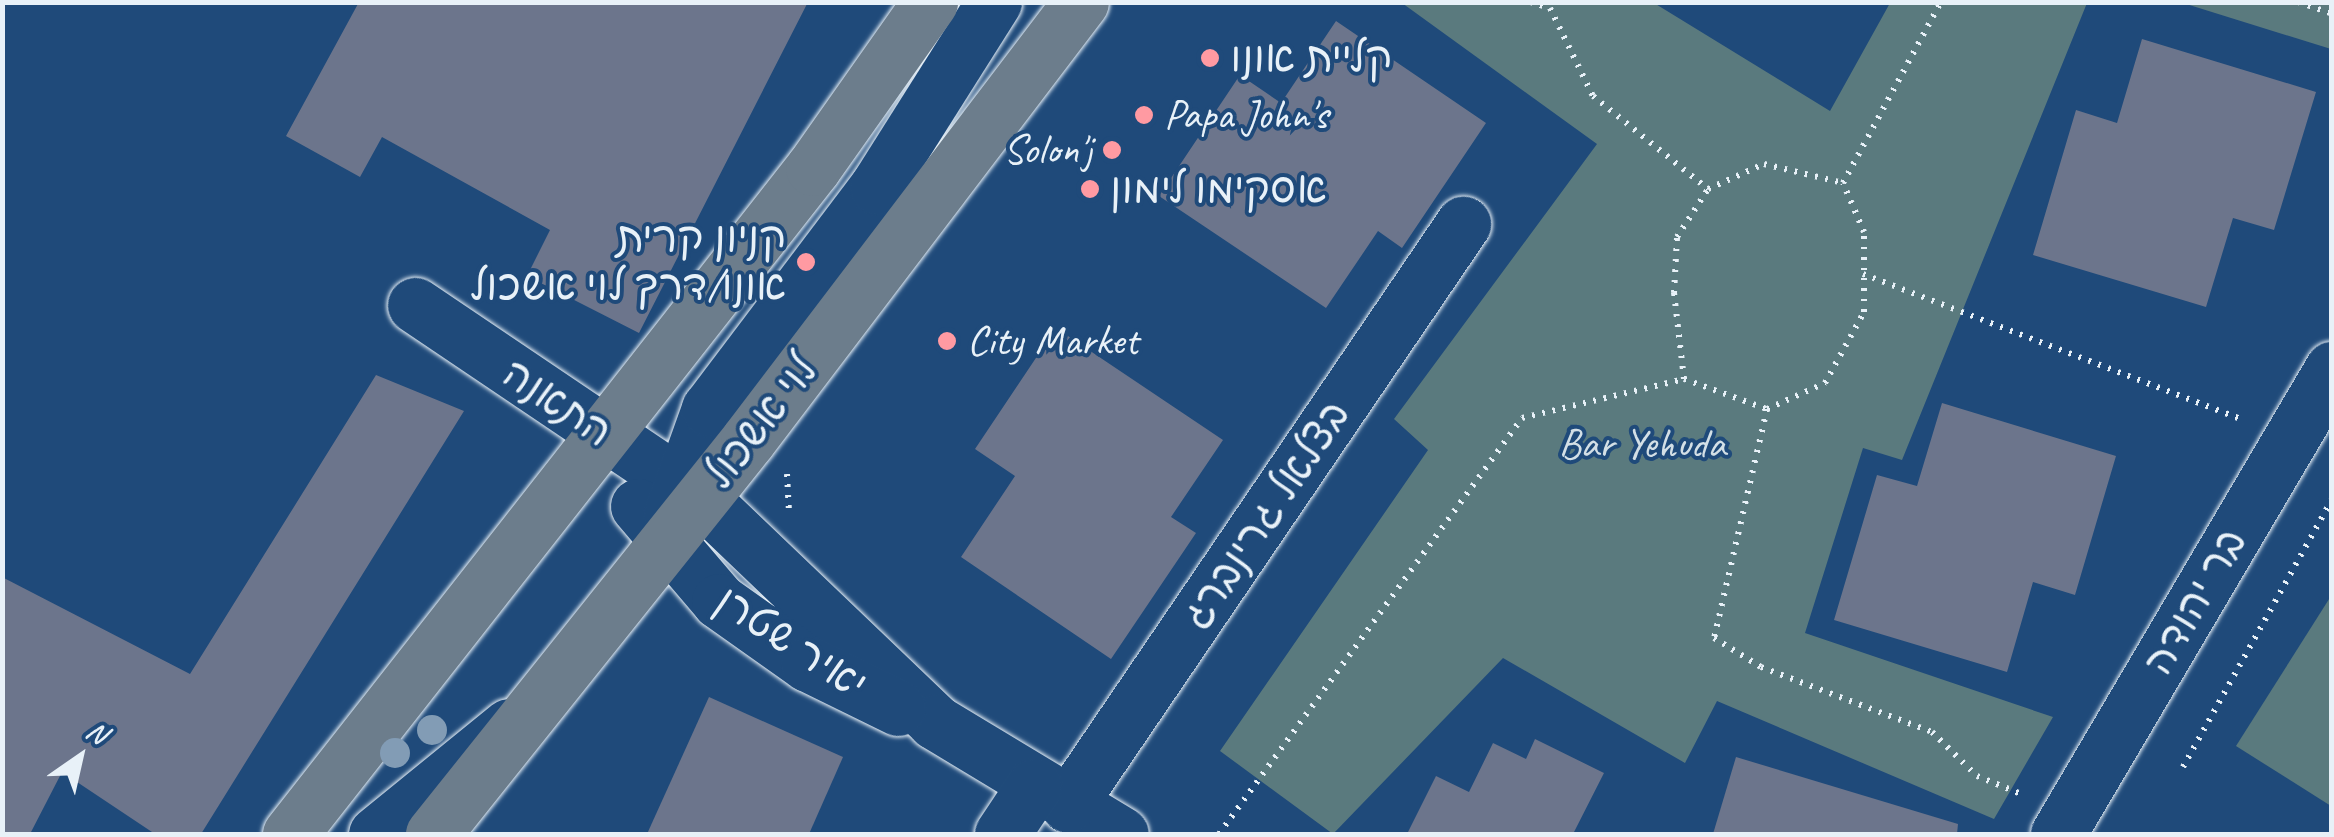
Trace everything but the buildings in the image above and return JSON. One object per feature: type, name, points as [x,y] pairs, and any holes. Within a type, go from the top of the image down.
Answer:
[{"type":"main road","points":[[290,834],[813,168],[930,2]]},
{"type":"main road","name":"לוי אשכול","points":[[433,834],[664,542],[690,491],[1080,2]]},
{"type":"street","points":[[690,491],[709,409],[878,187],[994,2]]},
{"type":"street","name":"בצלאל גרינברג","points":[[1002,834],[1051,795],[1463,224]]},
{"type":"street","name":"התאנה","points":[[415,305],[690,491]]},
{"type":"street","name":"בר יהודה","points":[[2064,824],[2332,369]]},
{"type":"street","points":[[605,436],[709,409]]},
{"type":"street","name":"יאיר שטרן","points":[[605,436],[629,492],[664,542],[719,600],[808,664],[936,722],[1121,834]]},
{"type":"street","name":"יאיר שטרן","points":[[690,491],[936,722]]},
{"type":"street","points":[[376,834],[531,709]]},
{"type":"street","points":[[311,834],[347,766]]},
{"type":"path","points":[[1530,2],[1550,8],[1593,96],[1708,190]]},
{"type":"path","points":[[1843,184],[1941,2]]},
{"type":"path","points":[[2298,2],[2332,14]]},
{"type":"path","points":[[1684,380],[1674,293],[1677,238],[1708,190],[1764,164],[1843,184]]},
{"type":"path","points":[[1219,834],[1522,418],[1684,380],[1766,409],[1826,383],[1864,312],[1864,232],[1843,184]]},
{"type":"path","points":[[1864,274],[2291,438]]},
{"type":"path","points":[[1766,409],[1714,638],[1761,667],[1932,732],[1977,776],[2064,824]]},
{"type":"path","points":[[2184,767],[2332,499]]},
{"type":"green space","name":"Bar Yehuda","points":[[1402,3],[1654,3],[1830,111],[1890,3],[2087,3],[1902,460],[1863,448],[1805,633],[2053,717],[1994,819],[1717,701],[1685,763],[1503,658],[1333,834],[1220,751],[1428,450],[1394,419],[1597,144]]},
{"type":"green space","points":[[2183,3],[2331,3],[2331,49]]},
{"type":"green space","points":[[2331,596],[2331,806],[2236,746]]},
{"type":"place","name":"קליית אונו","points":[[1210,58]]},
{"type":"place","name":"Papa John's","points":[[1144,115]]},
{"type":"place","name":"Solon'j","points":[[1112,150]]},
{"type":"place","name":"אסקימו לימון","points":[[1090,189]]},
{"type":"place","name":"קניון קרית אונו/דרך לוי אשכול","points":[[806,262]]},
{"type":"place","name":"City Market","points":[[947,341]]}]
